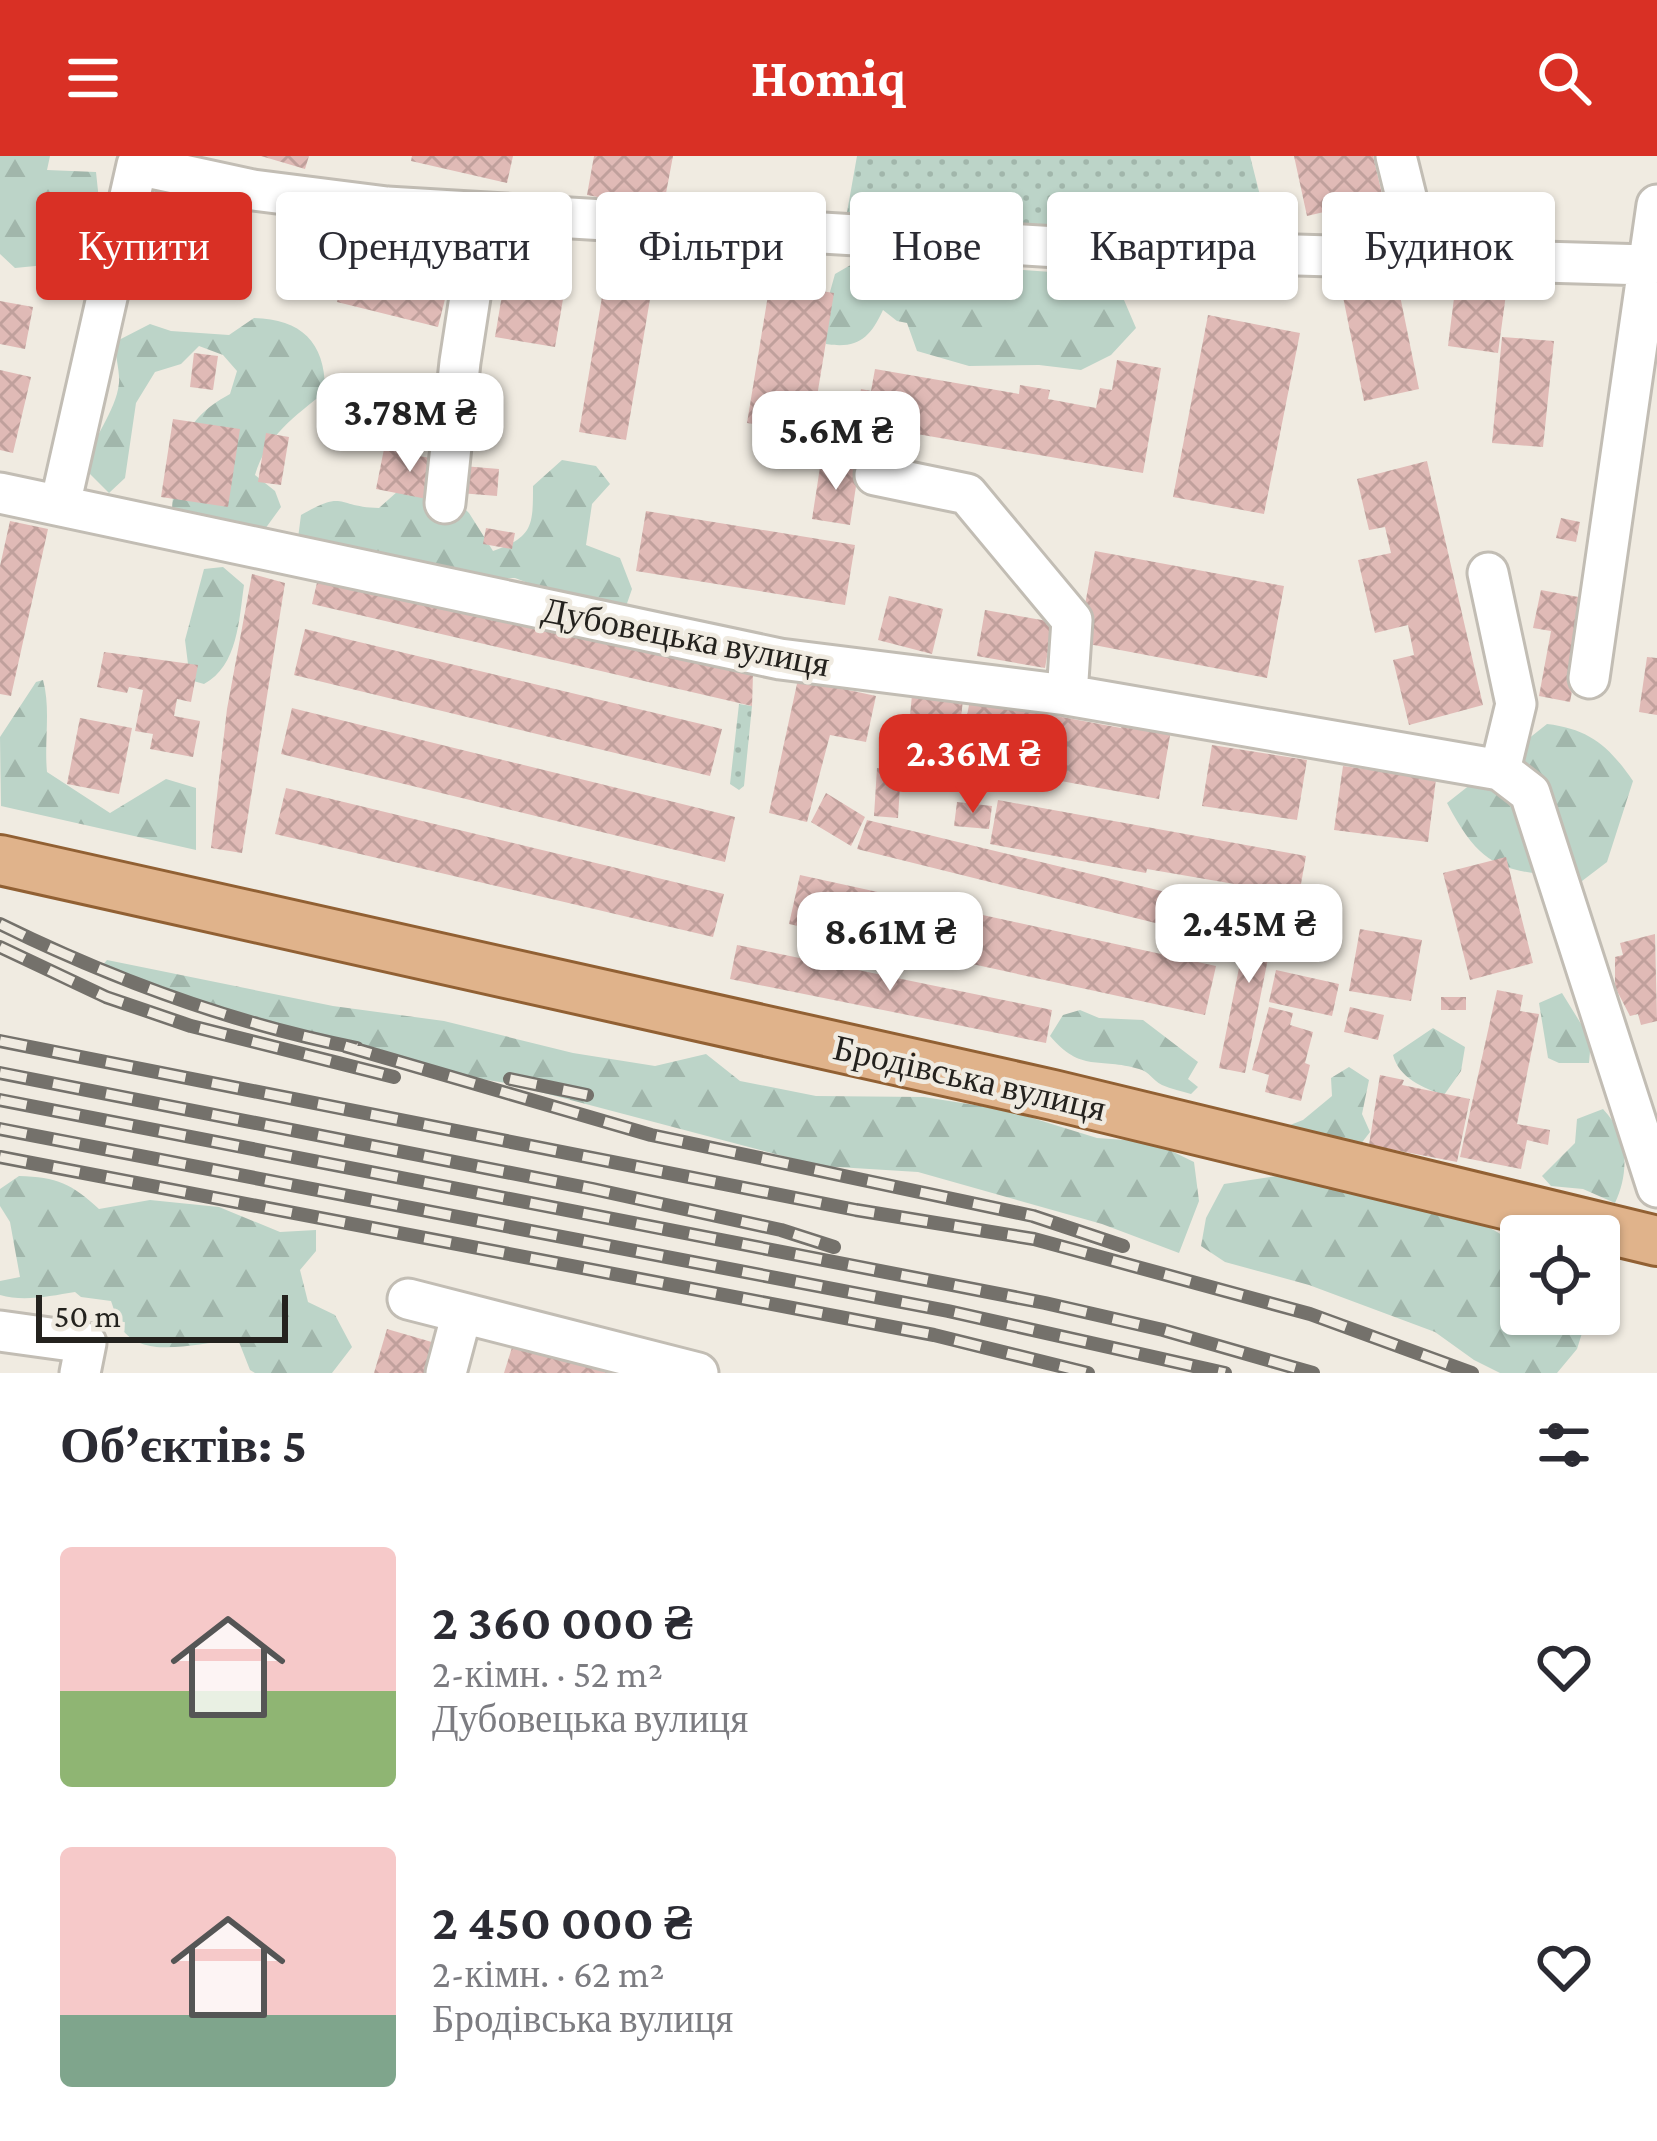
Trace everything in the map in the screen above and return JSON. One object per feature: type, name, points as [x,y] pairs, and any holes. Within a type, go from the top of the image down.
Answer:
[{"type":"main road","name":"Бродівська вулиця","points":[[0,860],[1053,1095],[1657,1240]]},
{"type":"street","points":[[1396,156],[1405,192]]},
{"type":"street","points":[[60,506],[137,165],[276,193]]},
{"type":"street","points":[[1589,678],[1657,206]]},
{"type":"street","points":[[572,218],[1090,249],[1322,257]]},
{"type":"street","points":[[1555,263],[1648,265]]},
{"type":"street","points":[[445,502],[470,300]]},
{"type":"street","points":[[875,475],[967,494],[981,509],[1072,620],[1067,695]]},
{"type":"street","name":"Дубовецька вулиця","points":[[0,493],[780,658],[1067,695],[1500,770]]},
{"type":"street","points":[[1488,574],[1516,704],[1500,770],[1530,793],[1657,1187]]},
{"type":"street","points":[[408,1299],[698,1373]]},
{"type":"street","points":[[446,1373],[463,1313]]},
{"type":"street","points":[[0,1331],[83,1358]]},
{"type":"green space","points":[[0,156],[50,156],[47,170],[96,172],[98,192],[36,192],[36,266],[15,268],[0,254]]},
{"type":"green space","points":[[857,156],[1250,156],[1259,192],[1047,192],[1047,224],[1023,223],[1023,192],[851,192]]},
{"type":"green space","points":[[850,265],[850,300],[1023,300],[1023,270],[1047,272],[1047,300],[1124,300],[1136,328],[1111,355],[1081,370],[969,366],[917,351],[907,323],[883,310],[862,339],[847,345],[826,344],[823,317],[835,274]]},
{"type":"green space","points":[[254,318],[285,323],[308,337],[321,360],[325,392],[283,428],[260,461],[255,475],[275,491],[281,507],[257,540],[172,510],[183,442],[200,416],[230,394],[237,371],[223,355],[199,346],[181,364],[155,372],[136,403],[125,478],[109,493],[86,470],[117,394],[115,342],[150,324],[171,331],[229,335]]},
{"type":"green space","points":[[562,460],[596,466],[610,484],[592,504],[586,545],[620,558],[632,589],[624,612],[578,602],[515,578],[462,578],[298,538],[301,515],[326,503],[379,508],[398,491],[444,489],[469,513],[493,551],[523,535],[531,520],[533,486]]},
{"type":"green space","points":[[223,567],[244,585],[238,627],[224,666],[204,684],[190,680],[185,640],[204,569]]},
{"type":"green space","points":[[43,680],[47,772],[110,813],[166,779],[196,788],[196,850],[1,806],[0,737],[36,682]]},
{"type":"green space","points":[[739,704],[752,706],[744,786],[739,790],[730,784]]},
{"type":"green space","points":[[1547,724],[1597,741],[1633,781],[1607,862],[1582,881],[1517,870],[1487,857],[1447,803]]},
{"type":"green space","points":[[107,960],[333,1006],[444,1021],[573,1053],[655,1066],[706,1054],[740,1081],[816,1096],[924,1097],[1006,1110],[1097,1138],[1153,1142],[1194,1162],[1199,1201],[1179,1253],[1102,1224],[918,1172],[821,1166],[506,1083],[424,1070],[257,1025],[96,973]]},
{"type":"green space","points":[[1562,993],[1591,1040],[1589,1063],[1559,1063],[1548,1058],[1539,1003]]},
{"type":"green space","points":[[1080,1010],[1099,1018],[1143,1020],[1198,1062],[1188,1079],[1198,1087],[1191,1094],[1162,1085],[1139,1069],[1071,1055],[1050,1036],[1063,1015]]},
{"type":"green space","points":[[1433,1028],[1465,1047],[1461,1071],[1444,1095],[1406,1076],[1393,1055]]},
{"type":"green space","points":[[1349,1067],[1369,1080],[1362,1114],[1370,1132],[1357,1149],[1285,1127],[1303,1120],[1332,1096],[1331,1078]]},
{"type":"green space","points":[[1603,1109],[1618,1130],[1624,1154],[1615,1203],[1583,1189],[1551,1186],[1542,1176],[1575,1143],[1577,1119]]},
{"type":"green space","points":[[19,1176],[63,1184],[99,1209],[150,1200],[219,1207],[280,1232],[316,1230],[316,1251],[300,1270],[308,1302],[335,1315],[352,1347],[332,1373],[255,1373],[239,1342],[161,1347],[132,1339],[119,1325],[111,1301],[75,1292],[28,1298],[0,1295],[0,1281],[20,1277],[10,1222],[0,1206],[0,1189]]},
{"type":"green space","points":[[1277,1176],[1347,1179],[1392,1204],[1473,1218],[1500,1234],[1500,1335],[1581,1335],[1577,1349],[1557,1373],[1500,1373],[1435,1332],[1309,1285],[1225,1262],[1201,1246],[1206,1218],[1224,1184]]},
{"type":"building","points":[[261,156],[309,156],[305,169]]},
{"type":"building","points":[[412,156],[513,156],[507,183],[411,161]]},
{"type":"building","points":[[594,156],[673,156],[666,192],[587,195]]},
{"type":"building","points":[[1294,156],[1373,156],[1382,192],[1322,192],[1322,212],[1307,216]]},
{"type":"building","points":[[826,292],[834,293],[811,433],[747,423],[767,300],[826,300]]},
{"type":"building","points":[[338,300],[445,300],[438,327]]},
{"type":"building","points":[[501,300],[563,300],[555,347],[495,337]]},
{"type":"building","points":[[602,300],[650,300],[626,440],[579,432]]},
{"type":"building","points":[[1344,300],[1401,300],[1419,389],[1364,401]]},
{"type":"building","points":[[1454,300],[1505,300],[1498,353],[1448,346]]},
{"type":"building","points":[[0,301],[33,307],[25,349],[0,344]]},
{"type":"building","points":[[1208,315],[1300,333],[1264,514],[1173,497]]},
{"type":"building","points":[[1502,337],[1554,341],[1543,447],[1492,443]]},
{"type":"building","points":[[194,353],[218,356],[213,390],[190,387]]},
{"type":"building","points":[[1117,360],[1161,368],[1143,473],[865,425],[868,405],[859,403],[861,389],[871,391],[875,369],[1019,394],[1020,385],[1050,390],[1048,399],[1096,408],[1100,388],[1112,390]]},
{"type":"building","points":[[0,370],[31,377],[13,453],[0,450]]},
{"type":"building","points":[[173,419],[240,429],[228,507],[161,497]]},
{"type":"building","points":[[266,433],[289,437],[281,485],[258,482]]},
{"type":"building","points":[[384,449],[445,461],[437,501],[376,489]]},
{"type":"building","points":[[821,461],[859,467],[850,525],[812,519]]},
{"type":"building","points":[[1427,461],[1483,705],[1409,725],[1393,660],[1414,655],[1408,625],[1375,633],[1358,560],[1391,553],[1385,527],[1369,530],[1357,479]]},
{"type":"building","points":[[463,466],[499,469],[497,496],[460,493]]},
{"type":"building","points":[[646,511],[855,545],[845,605],[636,571]]},
{"type":"building","points":[[1561,518],[1580,522],[1576,542],[1556,538]]},
{"type":"building","points":[[10,521],[48,529],[11,696],[0,694],[0,566]]},
{"type":"building","points":[[486,528],[515,533],[512,549],[483,544]]},
{"type":"building","points":[[1095,551],[1284,586],[1267,678],[1078,642]]},
{"type":"building","points":[[252,574],[285,583],[242,853],[211,848],[227,709]]},
{"type":"building","points":[[319,574],[753,674],[752,706],[312,604]]},
{"type":"building","points":[[1541,590],[1589,599],[1570,702],[1539,696],[1551,631],[1533,628]]},
{"type":"building","points":[[889,596],[943,609],[932,654],[878,640]]},
{"type":"building","points":[[985,610],[1053,622],[1045,668],[977,656]]},
{"type":"building","points":[[305,629],[722,729],[710,776],[294,675]]},
{"type":"building","points":[[104,652],[198,665],[191,702],[177,699],[174,716],[200,721],[193,757],[150,749],[153,734],[135,731],[143,690],[129,687],[127,693],[97,687]]},
{"type":"building","points":[[1647,657],[1657,658],[1657,715],[1639,712]]},
{"type":"building","points":[[798,679],[876,696],[866,742],[830,735],[807,822],[769,813]]},
{"type":"building","points":[[912,695],[963,700],[957,752],[907,747]]},
{"type":"building","points":[[970,700],[1121,728],[1123,721],[1171,730],[1159,799],[958,762]]},
{"type":"building","points":[[292,708],[735,817],[725,862],[281,754]]},
{"type":"building","points":[[80,718],[132,728],[119,794],[67,784]]},
{"type":"building","points":[[1212,745],[1307,760],[1297,820],[1202,806]]},
{"type":"building","points":[[909,758],[947,761],[946,787],[908,785]]},
{"type":"building","points":[[1343,766],[1436,779],[1428,842],[1334,830]]},
{"type":"building","points":[[877,768],[901,769],[898,818],[874,816]]},
{"type":"building","points":[[286,788],[724,894],[713,937],[275,834]]},
{"type":"building","points":[[826,793],[865,817],[851,846],[811,822]]},
{"type":"building","points":[[998,800],[1306,856],[1299,895],[990,844]]},
{"type":"building","points":[[957,802],[992,806],[989,829],[954,826]]},
{"type":"building","points":[[867,820],[1232,908],[1224,940],[857,849]]},
{"type":"building","points":[[1506,857],[1533,963],[1470,980],[1443,873]]},
{"type":"building","points":[[800,875],[1216,966],[1205,1015],[789,924]]},
{"type":"building","points":[[1253,898],[1279,904],[1245,1073],[1219,1068]]},
{"type":"building","points":[[1360,929],[1422,940],[1411,1001],[1349,991]]},
{"type":"building","points":[[1655,934],[1657,1021],[1641,1025],[1638,1014],[1630,1016],[1615,987],[1615,957],[1623,955],[1620,943]]},
{"type":"building","points":[[737,945],[1052,1010],[1046,1043],[730,979]]},
{"type":"building","points":[[1276,970],[1339,984],[1332,1016],[1269,1002]]},
{"type":"building","points":[[1497,990],[1523,995],[1520,1011],[1539,1014],[1517,1124],[1550,1130],[1548,1145],[1527,1140],[1521,1169],[1460,1157]]},
{"type":"building","points":[[1441,997],[1466,997],[1466,1010],[1441,1010]]},
{"type":"building","points":[[1269,1007],[1293,1013],[1290,1025],[1313,1032],[1301,1101],[1265,1092],[1269,1075],[1252,1070]]},
{"type":"building","points":[[1350,1007],[1384,1015],[1378,1040],[1344,1032]]},
{"type":"building","points":[[1380,1075],[1404,1080],[1402,1085],[1470,1099],[1457,1162],[1369,1145]]},
{"type":"building","points":[[387,1329],[442,1345],[434,1373],[374,1373]]},
{"type":"building","points":[[514,1341],[623,1373],[504,1373]]},
{"type":"railway","points":[[0,924],[175,998],[357,1048]]},
{"type":"railway","points":[[0,947],[106,997],[191,1026],[394,1077]]},
{"type":"railway","points":[[0,1041],[856,1210],[1034,1239],[1310,1314],[1472,1373]]},
{"type":"railway","points":[[345,1046],[651,1135],[1033,1216],[1123,1246]]},
{"type":"railway","points":[[0,1073],[593,1189],[781,1230],[834,1247]]},
{"type":"railway","points":[[510,1079],[587,1095]]},
{"type":"railway","points":[[0,1100],[1045,1303],[1163,1330],[1313,1373]]},
{"type":"railway","points":[[0,1129],[948,1311],[1225,1373]]},
{"type":"railway","points":[[0,1157],[934,1335],[1088,1373]]}]
